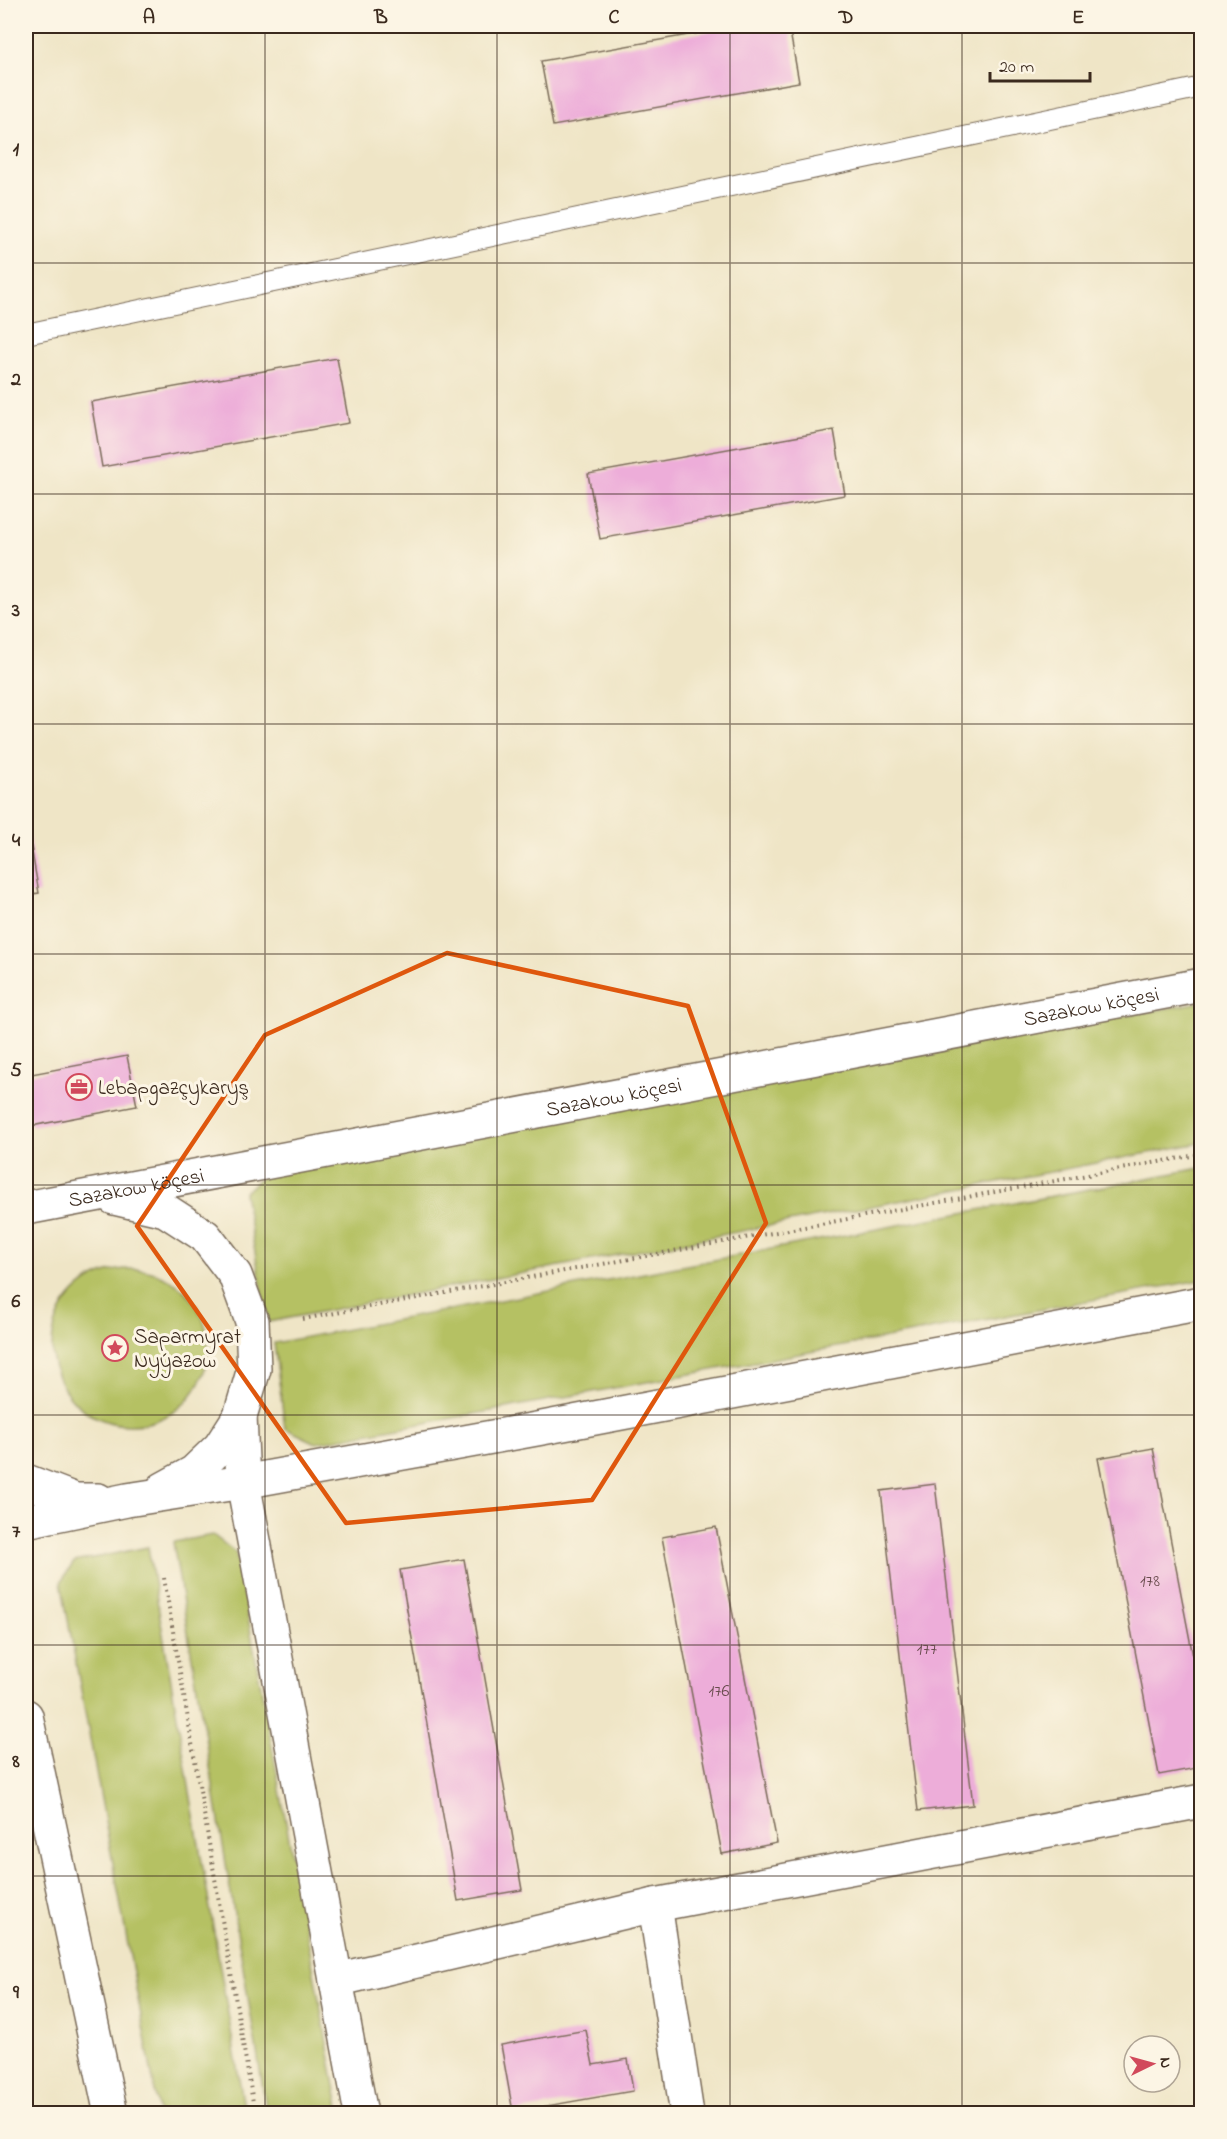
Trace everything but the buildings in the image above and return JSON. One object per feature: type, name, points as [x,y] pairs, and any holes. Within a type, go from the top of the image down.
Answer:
[{"type":"main road","name":"Sazakow köçesi","points":[[26,1208],[1202,985]]},
{"type":"main road","points":[[26,1219],[69,1200],[117,1198],[165,1210],[205,1236],[235,1275],[252,1320],[254,1369],[240,1416],[220,1447],[194,1472],[162,1490],[127,1500],[75,1500],[26,1481]]},
{"type":"main road","points":[[26,1521],[127,1500],[243,1482],[542,1428],[1202,1303]]},
{"type":"main road","points":[[240,1416],[243,1482],[361,2114]]},
{"type":"main road","points":[[26,1716],[111,2114]]},
{"type":"main road","points":[[336,1980],[655,1905],[1202,1801]]},
{"type":"main road","points":[[655,1905],[687,2114]]},
{"type":"lane","points":[[26,334],[1202,87]]},
{"type":"path","points":[[303,1319],[1202,1154]]},
{"type":"path","points":[[164,1578],[255,2114]]},
{"type":"highlighted area","points":[[447,953],[688,1006],[766,1223],[592,1500],[346,1523],[137,1226],[265,1035]]},
{"type":"green space","points":[[1201,1002],[1201,1143],[268,1322],[244,1193],[266,1173]]},
{"type":"green space","points":[[1201,1168],[1201,1280],[316,1443],[285,1428],[274,1343]]},
{"type":"green space","points":[[130,1269],[160,1275],[185,1292],[202,1317],[208,1347],[202,1377],[185,1402],[160,1419],[130,1425],[100,1419],[75,1402],[58,1377],[52,1347],[58,1317],[75,1292],[100,1275]]},
{"type":"green space","points":[[213,1535],[236,1553],[340,2113],[267,2113],[173,1542]]},
{"type":"green space","points":[[148,1547],[245,2113],[159,2113],[61,1582],[74,1562]]},
{"type":"place","name":"Lebapgazçykaryş","points":[[79,1087]]},
{"type":"place","name":"Saparmyrat Nyýazow","points":[[115,1348]]}]
